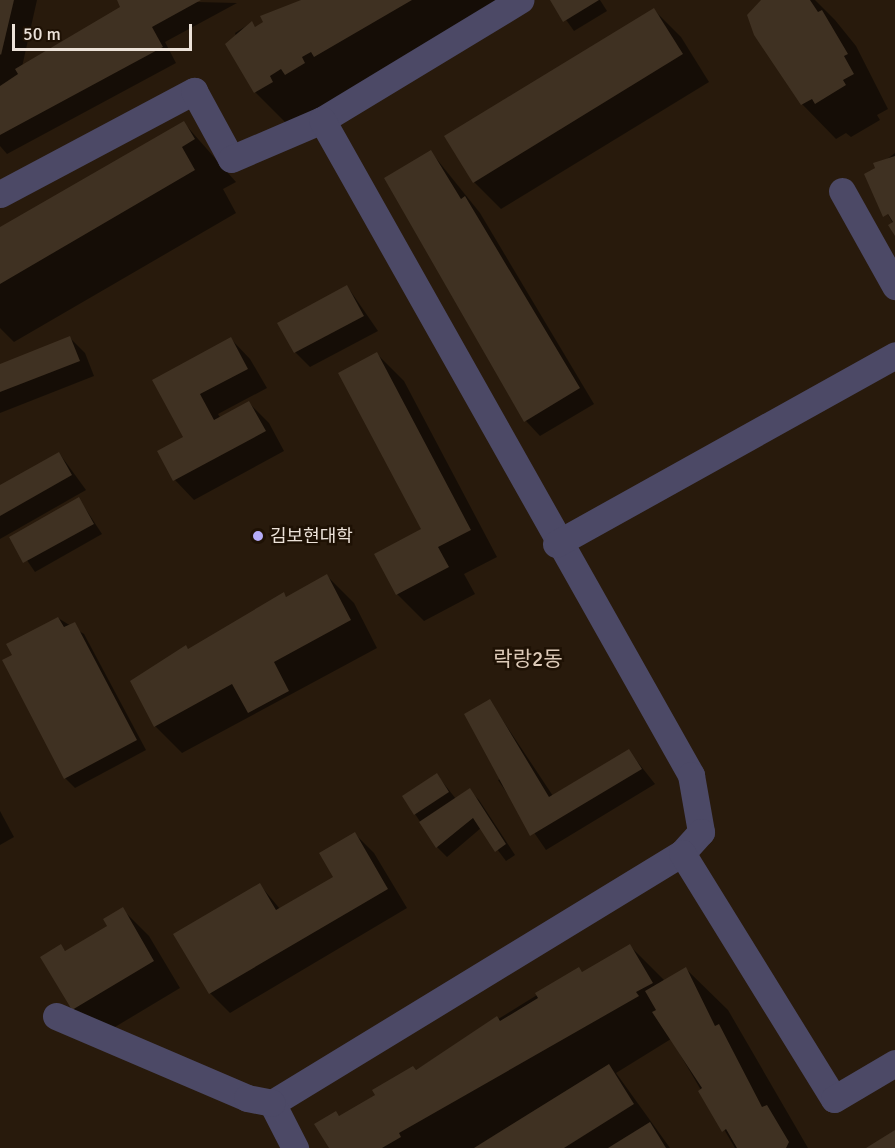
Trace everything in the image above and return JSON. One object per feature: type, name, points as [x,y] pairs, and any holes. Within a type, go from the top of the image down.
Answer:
[{"type":"street","points":[[0,194],[194,91],[231,159],[322,120],[520,0]]},
{"type":"street","points":[[56,1016],[247,1098],[272,1103],[682,853],[701,832],[691,775],[556,544],[322,120]]},
{"type":"street","points":[[842,191],[895,286]]},
{"type":"street","points":[[556,544],[895,355]]},
{"type":"street","points":[[682,853],[834,1099],[895,1063]]},
{"type":"street","points":[[272,1103],[295,1148]]},
{"type":"building","points":[[0,0],[14,0],[1,55],[0,54]]},
{"type":"building","points":[[117,0],[201,0],[152,27],[163,47],[0,135],[0,86],[18,74],[15,69],[120,7]]},
{"type":"building","points":[[301,0],[412,0],[314,57],[311,52],[302,57],[305,63],[285,75],[281,69],[270,76],[273,82],[254,93],[225,44],[252,21],[255,27],[263,22],[260,16]]},
{"type":"building","points":[[550,0],[599,0],[563,22]]},
{"type":"building","points":[[761,0],[810,0],[818,12],[822,10],[848,54],[844,56],[854,74],[843,80],[846,85],[815,104],[812,99],[801,105],[754,35],[747,15]]},
{"type":"building","points":[[654,8],[683,54],[473,183],[444,136]]},
{"type":"building","points":[[184,121],[195,139],[182,147],[195,170],[0,284],[0,227]]},
{"type":"building","points":[[431,150],[461,199],[465,196],[580,388],[524,422],[384,178]]},
{"type":"building","points":[[895,156],[895,236],[888,225],[893,222],[888,214],[883,217],[864,174],[875,168],[873,163]]},
{"type":"building","points":[[347,285],[364,316],[294,353],[277,323]]},
{"type":"building","points":[[70,336],[80,361],[0,392],[0,364]]},
{"type":"building","points":[[231,337],[248,369],[200,394],[214,420],[249,401],[266,431],[173,481],[157,451],[183,437],[152,380]]},
{"type":"building","points":[[377,352],[471,530],[438,547],[449,567],[396,595],[374,554],[421,529],[338,373]]},
{"type":"building","points":[[59,452],[72,475],[0,516],[0,485]]},
{"type":"building","points":[[79,497],[94,524],[23,563],[9,537]]},
{"type":"building","points":[[327,574],[351,620],[274,662],[289,691],[248,713],[232,684],[154,727],[130,681],[186,645],[188,649],[284,592],[286,597]]},
{"type":"building","points":[[58,617],[64,627],[75,622],[137,740],[64,779],[2,660],[12,655],[6,644]]},
{"type":"building","points":[[490,699],[549,797],[629,749],[642,769],[530,836],[464,714]]},
{"type":"building","points":[[437,773],[449,792],[414,815],[402,796]]},
{"type":"building","points":[[470,788],[506,844],[495,852],[473,818],[436,848],[419,822]]},
{"type":"building","points":[[355,832],[388,889],[209,994],[173,934],[260,883],[276,910],[333,877],[319,853]]},
{"type":"building","points":[[123,907],[154,961],[72,1010],[40,957],[61,944],[65,951],[107,926],[103,919]]},
{"type":"building","points":[[630,944],[653,983],[636,992],[639,996],[399,1133],[401,1137],[382,1148],[329,1148],[314,1124],[336,1111],[339,1116],[375,1095],[372,1090],[413,1066],[416,1070],[497,1016],[500,1021],[538,998],[535,993],[579,967],[582,972]]},
{"type":"building","points":[[686,967],[715,1026],[719,1024],[762,1107],[767,1105],[789,1142],[786,1148],[737,1148],[726,1129],[722,1132],[698,1091],[702,1088],[652,1012],[656,1010],[645,991]]},
{"type":"building","points":[[609,1064],[634,1104],[564,1148],[474,1148]]},
{"type":"building","points":[[650,1122],[666,1148],[608,1148]]},
{"type":"building","points":[[895,1130],[895,1148],[866,1148]]},
{"type":"place","name":"김보현대학","points":[[258,536]]},
{"type":"district","name":"락랑2동","points":[[528,659]]}]
